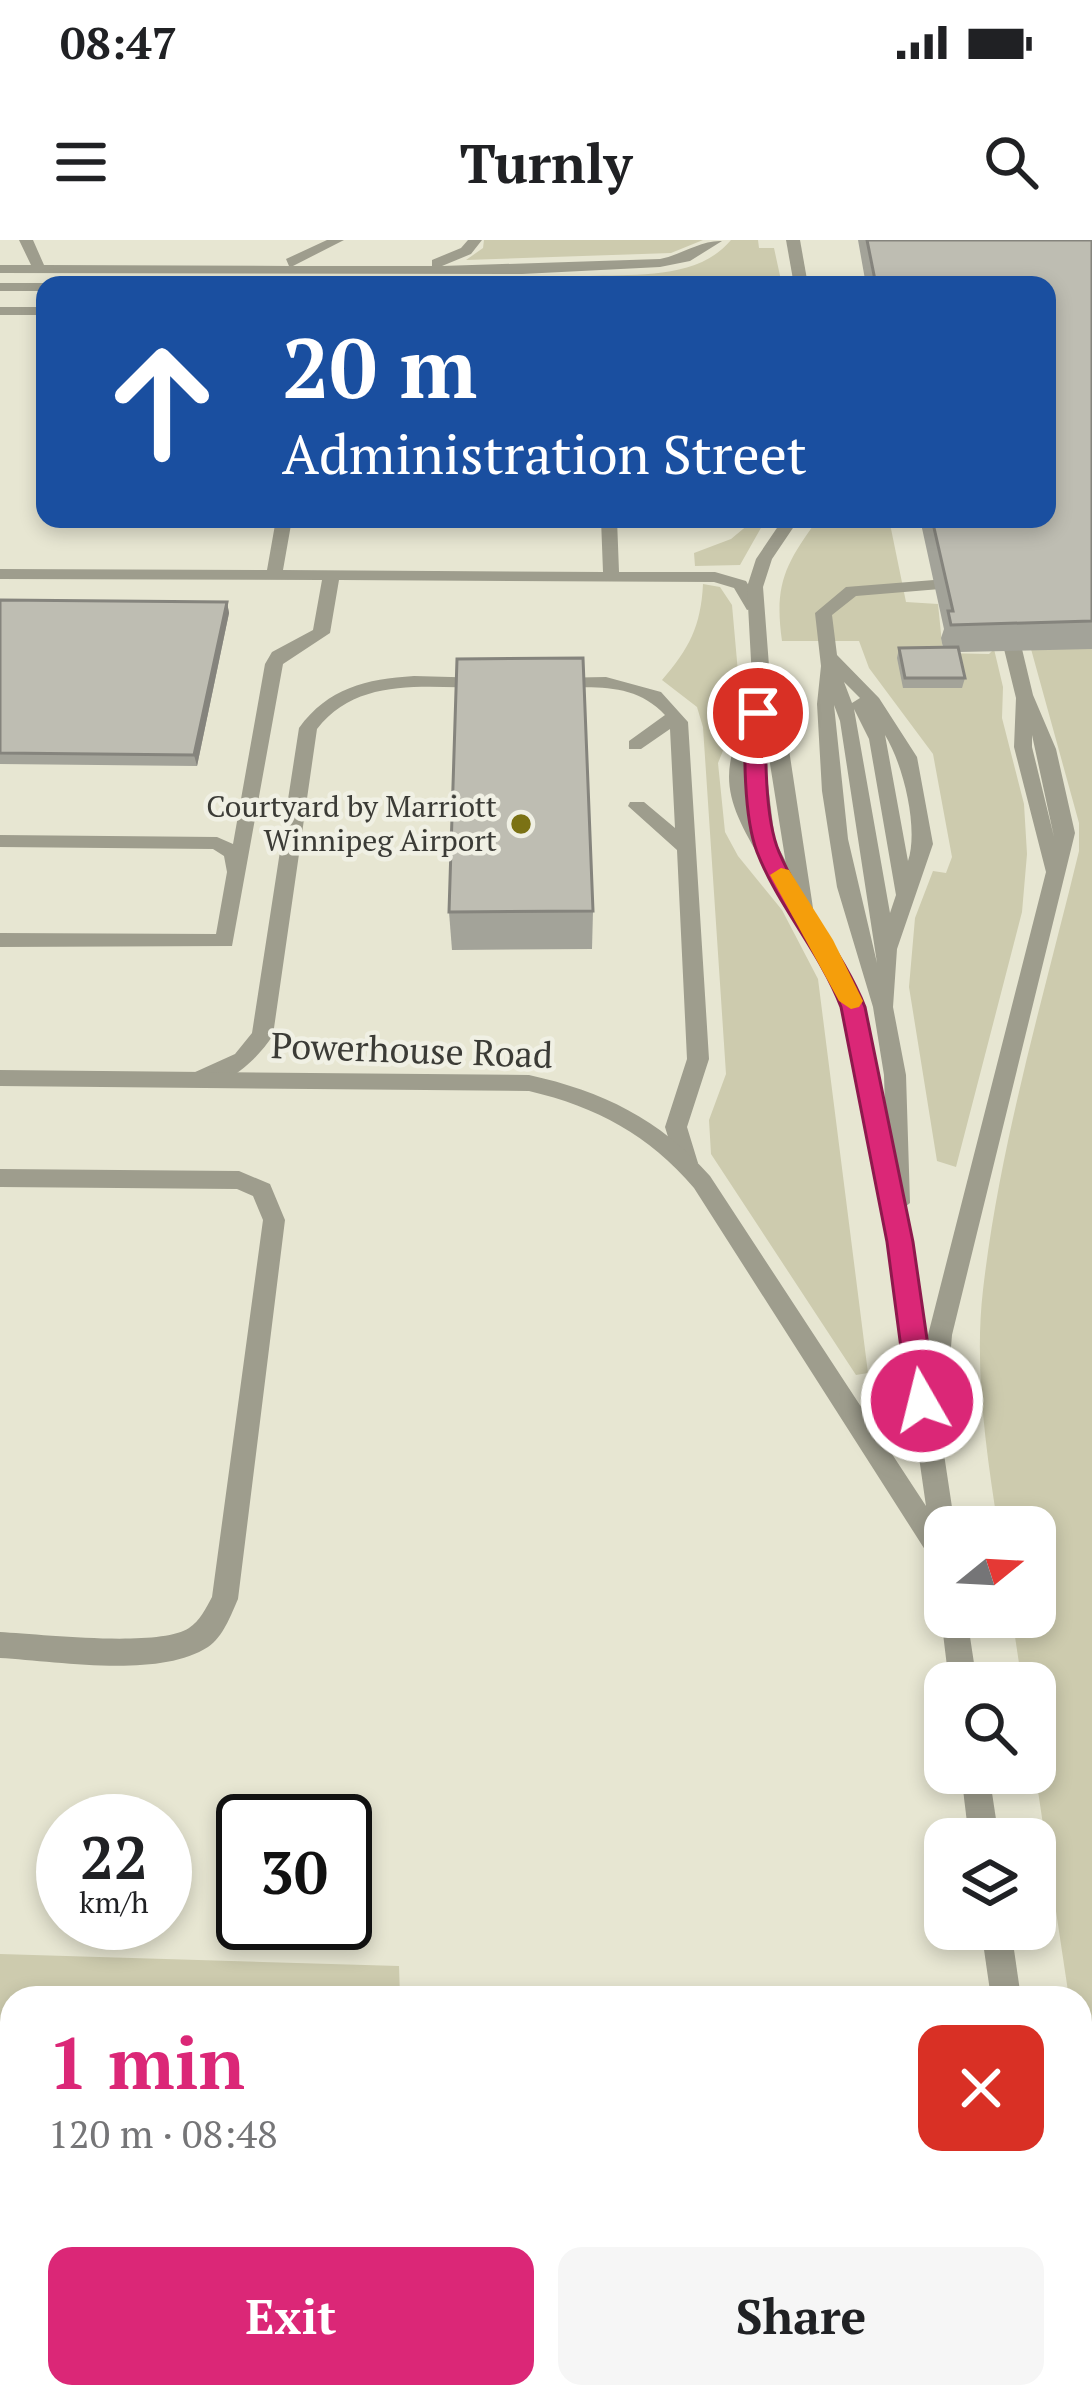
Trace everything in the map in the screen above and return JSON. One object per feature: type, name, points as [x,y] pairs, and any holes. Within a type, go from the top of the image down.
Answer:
[{"type":"street","points":[[26,240],[39,269]]},
{"type":"street","points":[[244,269],[300,260],[337,240]]},
{"type":"street","points":[[404,268],[448,260],[475,240]]},
{"type":"street","points":[[793,240],[799,276]]},
{"type":"street","points":[[0,269],[643,265],[686,258],[715,242]]},
{"type":"street","points":[[0,286],[36,287]]},
{"type":"street","points":[[0,311],[36,311]]},
{"type":"street","points":[[274,575],[282,528]]},
{"type":"street","points":[[609,528],[611,577]]},
{"type":"street","points":[[753,606],[764,559],[785,528]]},
{"type":"street","points":[[0,574],[725,578],[747,591],[753,606],[761,679],[779,743],[796,887],[804,910]]},
{"type":"street","points":[[0,940],[225,941],[274,664],[278,656],[321,633],[331,576]]},
{"type":"street","points":[[888,958],[850,722],[829,655],[823,613],[841,596],[886,585],[934,584]]},
{"type":"street","points":[[933,1480],[933,1392],[940,1335],[1066,825],[1047,749],[1023,692],[1013,649]]},
{"type":"street","points":[[829,655],[873,702],[908,757],[923,844],[888,958],[884,1007]]},
{"type":"street","points":[[829,655],[822,717],[860,948],[884,1007],[895,1076],[900,1242]]},
{"type":"street","points":[[761,679],[756,767],[771,860],[804,910],[853,1007],[900,1242],[937,1506]]},
{"type":"street","points":[[201,1079],[243,1060],[262,1035],[308,728],[315,716],[336,697],[364,686],[516,683]]},
{"type":"street","points":[[540,683],[634,686],[656,694],[676,716],[698,1059],[676,1127],[687,1163]]},
{"type":"street","points":[[635,745],[676,716]]},
{"type":"street","points":[[637,806],[688,849]]},
{"type":"street","points":[[0,841],[218,843],[233,853],[237,874]]},
{"type":"street","name":"Powerhouse Road","points":[[0,1078],[530,1083],[624,1113],[687,1163],[924,1522]]},
{"type":"street","points":[[0,1178],[239,1180],[262,1190],[274,1220],[225,1599],[217,1615],[197,1638],[163,1648],[0,1646]]},
{"type":"street","points":[[999,1950],[1004,1986]]},
{"type":"shaded area","points":[[0,240],[1092,240],[1092,1986],[0,1986]]},
{"type":"shaded area","points":[[484,240],[703,240],[671,253],[466,260],[483,248]]},
{"type":"shaded area","points":[[731,240],[758,240],[759,248],[774,248],[780,276],[588,276],[665,272],[717,253]]},
{"type":"shaded area","points":[[744,528],[761,528],[740,565],[695,566],[694,553],[731,539]]},
{"type":"shaded area","points":[[812,528],[891,528],[906,602],[938,604],[943,653],[989,654],[994,649],[1003,687],[1002,718],[1024,804],[1027,854],[1022,912],[956,1167],[937,1161],[909,987],[915,918],[933,871],[946,873],[952,857],[933,754],[869,668],[859,641],[782,641],[781,590],[797,549]]},
{"type":"shaded area","points":[[703,584],[720,587],[732,605],[741,706],[718,763],[725,832],[738,856],[782,910],[818,979],[868,1373],[856,1375],[711,1154],[709,1120],[726,1074],[703,727],[697,707],[662,680],[692,636]]},
{"type":"shaded area","points":[[1031,649],[1092,649],[1092,1986],[1067,1986],[1056,1911],[1056,1818],[1042,1818],[1038,1794],[1056,1794],[1056,1662],[1019,1662],[1015,1638],[1056,1638],[1056,1506],[995,1506],[981,1378],[983,1290],[1000,1179],[1079,851],[1079,823]]},
{"type":"shaded area","points":[[0,1954],[399,1966],[400,1986],[0,1986]]},
{"type":"building","points":[[867,240],[1092,240],[1092,621],[951,625],[948,611],[953,611],[934,528],[1056,528],[1056,276],[874,276]]},
{"type":"building","points":[[0,600],[227,602],[194,755],[0,753]]},
{"type":"building","points":[[958,647],[965,678],[905,678],[899,648]]},
{"type":"building","name":"Courtyard by Marriott Winnipeg Airport","points":[[583,658],[593,911],[449,912],[457,659]]},
{"type":"slow traffic","points":[[781,875],[822,940],[851,1001]]},
{"type":"place","name":"Courtyard by Marriott Winnipeg Airport","points":[[521,824]]},
{"type":"route","points":[[758,713],[754,744],[767,850],[822,940],[853,1007],[900,1242],[922,1401]]}]
